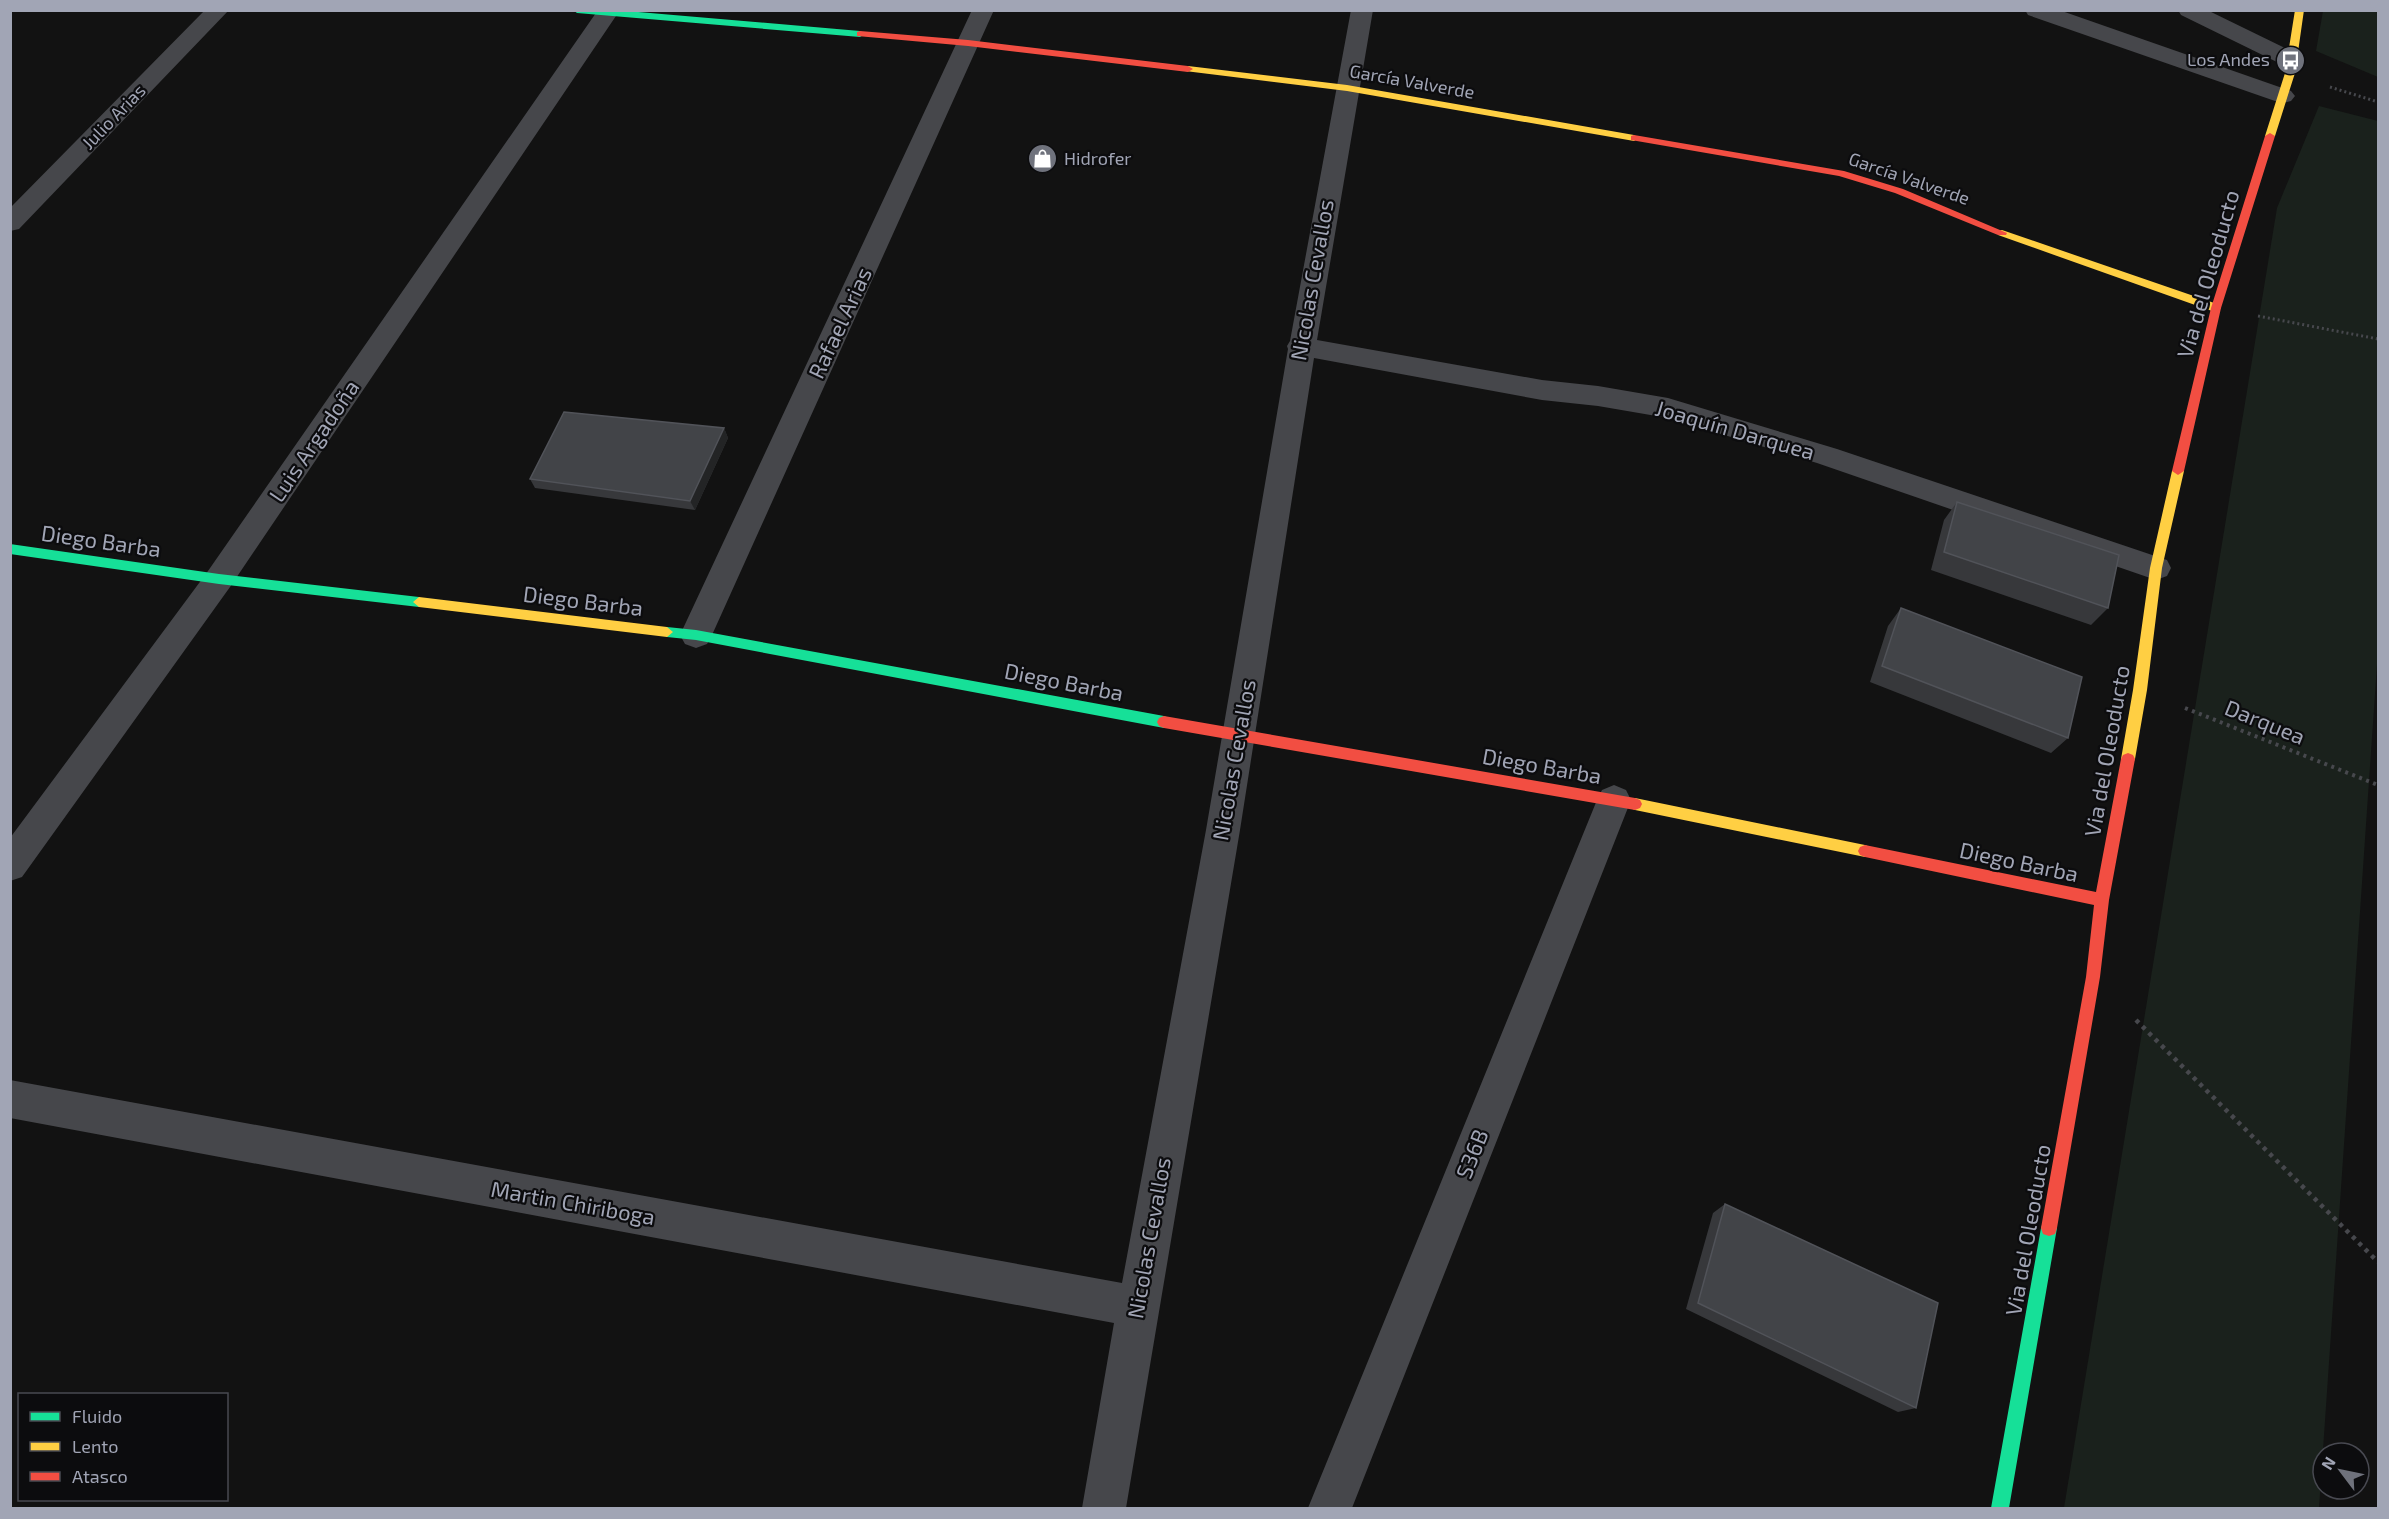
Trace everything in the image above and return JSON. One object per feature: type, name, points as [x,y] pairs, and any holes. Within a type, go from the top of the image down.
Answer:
[{"type":"street","name":"Julio Arias","points":[[10,223],[218,10]]},
{"type":"street","name":"García Valverde","points":[[577,10],[968,43],[1347,88],[1840,173],[1899,191],[2000,232],[2216,308]]},
{"type":"street","name":"Rafael Arias","points":[[696,635],[983,10]]},
{"type":"street","name":"Nicolas Cevallos","points":[[1104,1509],[1136,1306],[1239,736],[1300,346],[1362,10]]},
{"type":"street","points":[[2036,10],[2283,96]]},
{"type":"street","points":[[2189,10],[2290,66]]},
{"type":"street","name":"Via del Oleoducto","points":[[2000,1509],[2093,978],[2102,900],[2140,690],[2156,568],[2216,308],[2283,96],[2300,10]]},
{"type":"street","name":"Luis Argadoña","points":[[10,866],[219,579],[608,12]]},
{"type":"street","name":"Joaquín Darquea","points":[[1300,346],[1542,390],[1598,396],[1668,408],[1827,456],[2156,568]]},
{"type":"street","name":"Diego Barba","points":[[10,549],[219,579],[696,635],[1239,736],[1614,800],[2102,900]]},
{"type":"street","name":"S36B","points":[[1330,1509],[1614,800]]},
{"type":"street","name":"Martin Chiriboga","points":[[10,1099],[1136,1306]]},
{"type":"path","points":[[2290,66],[2379,102]]},
{"type":"path","points":[[2216,308],[2379,339]]},
{"type":"path","name":"Darquea","points":[[2140,690],[2379,785]]},
{"type":"path","points":[[2093,978],[2379,1262]]},
{"type":"shaded area","points":[[2323,11],[2378,11],[2378,77],[2316,51]]},
{"type":"shaded area","points":[[2319,106],[2378,121],[2378,650],[2324,1441],[2311,1441],[2311,1501],[2319,1501],[2319,1508],[2064,1508],[2277,208]]},
{"type":"building","points":[[564,412],[724,428],[690,501],[530,479]]},
{"type":"building","points":[[1957,502],[2119,555],[2108,608],[1944,552]]},
{"type":"building","points":[[1901,608],[2082,677],[2068,738],[1882,666]]},
{"type":"building","points":[[1725,1204],[1938,1303],[1916,1408],[1698,1303]]},
{"type":"traffic: fast","points":[[577,10],[860,34]]},
{"type":"traffic: fast","points":[[10,549],[219,579],[419,602]]},
{"type":"traffic: fast","points":[[667,632],[696,635],[1164,722]]},
{"type":"traffic: fast","points":[[2000,1508],[2049,1228]]},
{"type":"traffic: slow","points":[[2270,136],[2290,73],[2300,10]]},
{"type":"traffic: slow","points":[[1188,69],[1347,88],[1634,138]]},
{"type":"traffic: slow","points":[[2002,233],[2216,308]]},
{"type":"traffic: slow","points":[[2128,759],[2140,690],[2156,568],[2178,471]]},
{"type":"traffic: slow","points":[[419,602],[667,632]]},
{"type":"traffic: slow","points":[[1635,804],[1865,851]]},
{"type":"traffic: jam","points":[[860,34],[968,43],[1188,69]]},
{"type":"traffic: jam","points":[[2178,471],[2216,308],[2270,136]]},
{"type":"traffic: jam","points":[[1634,138],[1840,173],[1899,191],[2002,233]]},
{"type":"traffic: jam","points":[[1164,722],[1635,804]]},
{"type":"traffic: jam","points":[[2049,1228],[2093,977],[2102,900],[2128,759]]},
{"type":"traffic: jam","points":[[1865,851],[2102,900]]},
{"type":"place","name":"Los Andes","points":[[2291,60]]},
{"type":"place","name":"Hidrofer","points":[[1043,159]]}]
